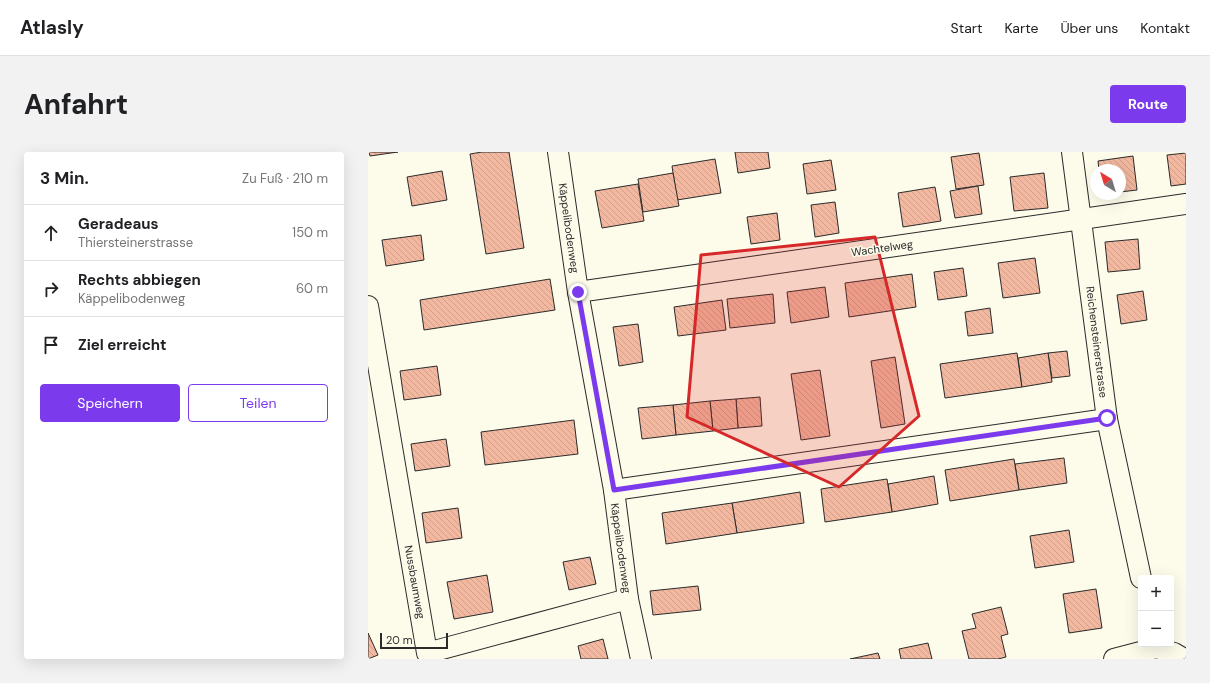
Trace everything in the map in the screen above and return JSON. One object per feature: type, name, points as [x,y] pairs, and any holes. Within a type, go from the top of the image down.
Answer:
[{"type":"street","name":"Käppelibodenweg","points":[[558,152],[578,292],[614,490],[628,598],[641,659]]},
{"type":"street","name":"Reichensteinerstrasse","points":[[1072,152],[1107,418],[1140,575]]},
{"type":"street","name":"Wachtelweg","points":[[578,292],[1186,204]]},
{"type":"street","name":"Nussbaumweg","points":[[368,306],[427,653],[628,598]]},
{"type":"street","points":[[614,490],[1107,418]]},
{"type":"street","points":[[1114,659],[1153,647]]},
{"type":"street","points":[[1159,647],[1184,659]]},
{"type":"highlighted area","points":[[875,237],[919,416],[839,487],[687,417],[701,255]]},
{"type":"building","points":[[369,152],[398,152],[370,156]]},
{"type":"building","points":[[482,152],[509,152],[524,248],[486,254],[470,154]]},
{"type":"building","points":[[735,152],[768,152],[770,168],[738,173]]},
{"type":"building","points":[[979,153],[984,185],[956,189],[951,157]]},
{"type":"building","points":[[1186,153],[1186,184],[1171,186],[1167,155]]},
{"type":"building","points":[[1133,156],[1137,190],[1126,191],[1126,164],[1098,164],[1098,161]]},
{"type":"building","points":[[715,159],[721,193],[677,200],[672,166]]},
{"type":"building","points":[[831,160],[836,190],[807,194],[803,164]]},
{"type":"building","points":[[442,171],[447,200],[412,206],[407,177]]},
{"type":"building","points":[[673,173],[679,206],[643,212],[638,179]]},
{"type":"building","points":[[1044,173],[1048,208],[1014,211],[1010,177]]},
{"type":"building","points":[[638,184],[644,221],[602,228],[595,191]]},
{"type":"building","points":[[978,186],[982,214],[955,218],[950,191]]},
{"type":"building","points":[[935,187],[941,221],[903,227],[898,193]]},
{"type":"building","points":[[835,202],[839,233],[815,237],[811,205]]},
{"type":"building","points":[[777,213],[780,240],[751,244],[747,217]]},
{"type":"building","points":[[421,235],[424,260],[386,266],[382,240]]},
{"type":"building","points":[[1138,239],[1140,269],[1108,272],[1105,242]]},
{"type":"building","points":[[1035,258],[1040,293],[1003,298],[998,263]]},
{"type":"building","points":[[963,268],[967,296],[938,300],[934,272]]},
{"type":"building","points":[[912,274],[916,307],[849,317],[845,283]]},
{"type":"building","points":[[550,279],[555,310],[424,330],[420,300]]},
{"type":"building","points":[[825,287],[829,317],[791,323],[787,292]]},
{"type":"building","points":[[1143,291],[1147,320],[1121,324],[1117,295]]},
{"type":"building","points":[[773,294],[775,323],[730,328],[727,299]]},
{"type":"building","points":[[722,300],[726,330],[678,336],[674,307]]},
{"type":"building","points":[[990,308],[993,333],[968,336],[965,312]]},
{"type":"building","points":[[638,324],[643,362],[619,366],[613,327]]},
{"type":"building","points":[[1067,351],[1070,376],[1052,378],[1048,353]]},
{"type":"building","points":[[1017,353],[1022,387],[945,398],[940,364]]},
{"type":"building","points":[[1048,353],[1052,382],[1022,387],[1018,358]]},
{"type":"building","points":[[895,357],[905,424],[881,428],[871,361]]},
{"type":"building","points":[[437,366],[441,395],[404,400],[400,371]]},
{"type":"building","points":[[820,370],[830,436],[801,440],[791,374]]},
{"type":"building","points":[[760,397],[762,426],[738,428],[736,399]]},
{"type":"building","points":[[736,399],[738,428],[713,431],[710,401]]},
{"type":"building","points":[[710,401],[713,431],[676,435],[673,405]]},
{"type":"building","points":[[673,405],[676,435],[642,439],[638,408]]},
{"type":"building","points":[[574,420],[578,454],[485,465],[481,432]]},
{"type":"building","points":[[446,439],[450,466],[415,471],[411,444]]},
{"type":"building","points":[[1064,458],[1067,483],[1019,490],[1015,464]]},
{"type":"building","points":[[1014,459],[1019,490],[950,501],[945,470]]},
{"type":"building","points":[[934,476],[938,504],[892,512],[888,484]]},
{"type":"building","points":[[887,479],[892,512],[825,522],[821,489]]},
{"type":"building","points":[[800,492],[804,523],[737,533],[732,503]]},
{"type":"building","points":[[732,503],[737,533],[666,544],[662,513]]},
{"type":"building","points":[[458,508],[462,538],[426,543],[422,513]]},
{"type":"building","points":[[1069,530],[1074,562],[1035,568],[1030,536]]},
{"type":"building","points":[[590,557],[596,584],[569,590],[563,562]]},
{"type":"building","points":[[487,575],[493,612],[454,619],[447,582]]},
{"type":"building","points":[[698,586],[701,610],[653,615],[650,591]]},
{"type":"building","points":[[1096,589],[1102,628],[1069,633],[1063,594]]},
{"type":"building","points":[[1001,607],[1008,634],[1001,636],[1006,657],[998,659],[969,659],[962,631],[976,628],[972,614]]},
{"type":"building","points":[[368,633],[378,655],[368,659]]},
{"type":"building","points":[[603,639],[608,659],[581,659],[578,646]]},
{"type":"building","points":[[928,643],[932,659],[901,659],[899,649]]},
{"type":"building","points":[[878,653],[880,659],[850,659]]},
{"type":"route","points":[[578,292],[614,490],[1107,418]]}]
